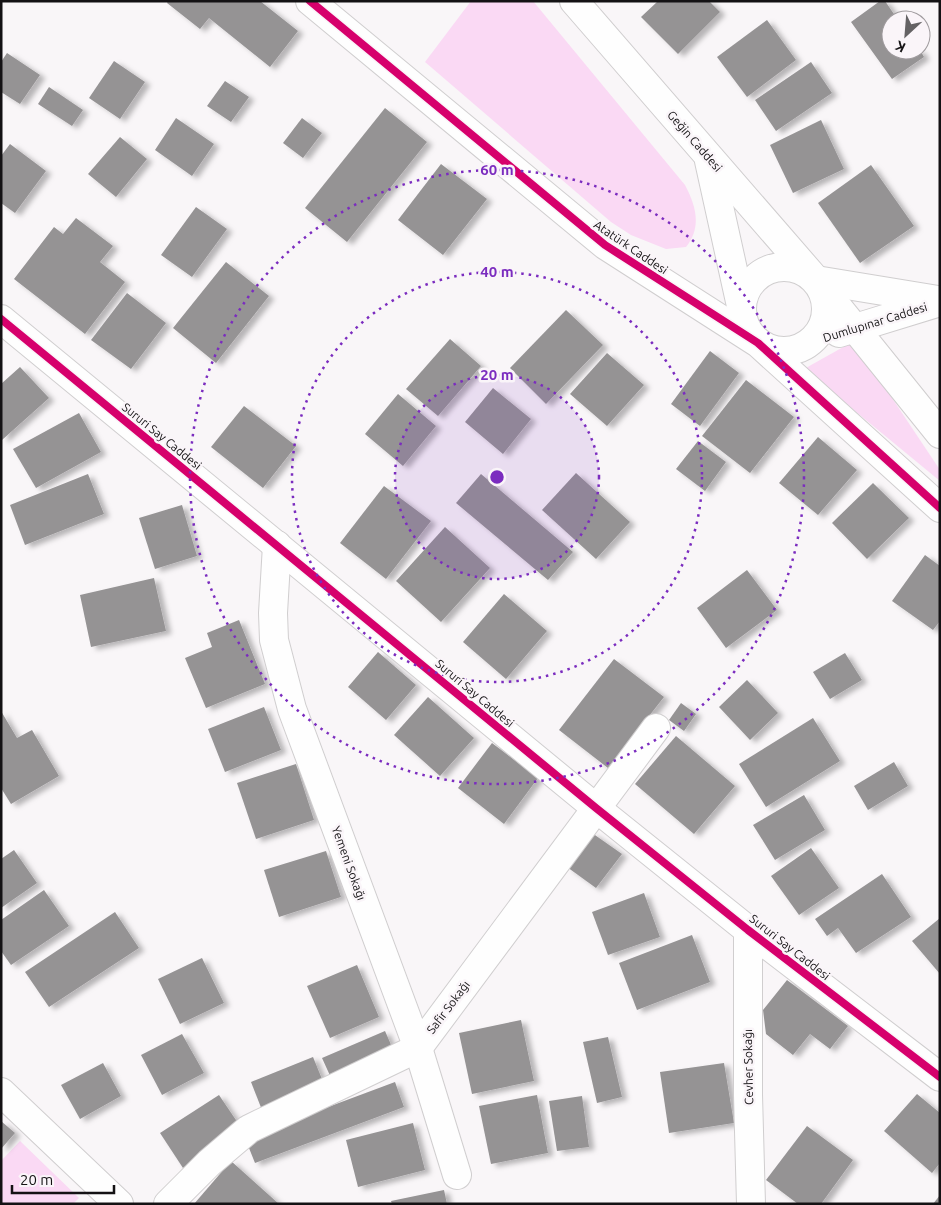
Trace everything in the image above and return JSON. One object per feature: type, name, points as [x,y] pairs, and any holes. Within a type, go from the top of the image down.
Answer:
[{"type":"street","name":"Atatürk Caddesi","points":[[310,1],[605,245],[770,349],[784,351],[797,349],[809,343]]},
{"type":"street","name":"Geğin Caddesi","points":[[574,1],[816,280]]},
{"type":"street","name":"Atatürk Caddesi","points":[[708,157],[741,306],[742,320],[749,333],[940,508]]},
{"type":"street","points":[[741,306],[744,292],[752,280],[764,271],[777,267],[792,267],[816,280],[940,434]]},
{"type":"street","name":"Dumlupınar Caddesi","points":[[816,280],[940,301]]},
{"type":"street","points":[[809,343],[818,333],[824,321],[826,307],[823,294],[816,280]]},
{"type":"street","name":"Dumlupınar Caddesi","points":[[809,343],[940,301]]},
{"type":"street","name":"Sururi Say Caddesi","points":[[1,320],[596,808],[748,930],[940,1077]]},
{"type":"street","name":"Yemeni Sokağı","points":[[277,545],[272,613],[274,640],[292,709],[418,1048],[457,1175]]},
{"type":"street","name":"Safir Sokağı","points":[[168,1204],[209,1163],[250,1129],[418,1048],[656,728]]},
{"type":"street","name":"Cevher Sokağı","points":[[748,930],[748,1086],[751,1204]]},
{"type":"street","points":[[1,1092],[119,1204]]},
{"type":"shaded area","points":[[471,1],[533,1],[685,185],[696,216],[694,232],[686,247],[666,249],[631,235],[611,222],[425,62]]},
{"type":"shaded area","points":[[854,341],[940,470],[940,481],[804,369]]},
{"type":"shaded area","points":[[20,1141],[79,1198],[73,1204],[1,1204],[1,1161]]},
{"type":"building","points":[[168,1],[260,1],[298,31],[270,67],[209,18],[200,29],[167,3]]},
{"type":"building","points":[[658,1],[709,1],[720,12],[678,54],[641,17]]},
{"type":"building","points":[[880,1],[885,1],[891,10],[881,10],[881,60],[920,60],[892,79],[851,22]]},
{"type":"building","points":[[767,20],[796,60],[747,97],[717,57]]},
{"type":"building","points":[[7,53],[40,75],[20,104],[1,92],[1,62]]},
{"type":"building","points":[[114,61],[145,82],[120,119],[89,98]]},
{"type":"building","points":[[811,62],[832,93],[776,131],[755,100]]},
{"type":"building","points":[[225,81],[249,97],[231,122],[207,106]]},
{"type":"building","points":[[49,87],[83,110],[72,126],[38,104]]},
{"type":"building","points":[[385,108],[427,142],[347,242],[305,208]]},
{"type":"building","points":[[176,118],[214,144],[192,176],[155,150]]},
{"type":"building","points":[[302,118],[322,133],[303,158],[283,143]]},
{"type":"building","points":[[821,120],[844,169],[793,193],[770,145]]},
{"type":"building","points":[[120,137],[147,159],[116,197],[88,174]]},
{"type":"building","points":[[10,144],[46,171],[15,213],[1,203],[1,156]]},
{"type":"building","points":[[441,164],[487,199],[443,255],[398,220]]},
{"type":"building","points":[[871,165],[914,226],[860,263],[818,203]]},
{"type":"building","points":[[196,207],[227,229],[192,277],[161,255]]},
{"type":"building","points":[[76,218],[113,246],[100,262],[125,282],[85,334],[14,279],[54,227],[63,234]]},
{"type":"building","points":[[226,262],[269,296],[216,363],[173,328]]},
{"type":"building","points":[[127,293],[166,323],[131,369],[91,340]]},
{"type":"building","points":[[566,310],[603,345],[546,404],[510,368]]},
{"type":"building","points":[[450,339],[481,366],[438,416],[406,389]]},
{"type":"building","points":[[710,351],[739,373],[700,426],[671,404]]},
{"type":"building","points":[[607,353],[644,385],[607,426],[570,394]]},
{"type":"building","points":[[20,367],[49,398],[2,440],[1,384]]},
{"type":"building","points":[[746,380],[794,417],[750,473],[702,436]]},
{"type":"building","points":[[493,388],[531,419],[503,454],[465,422]]},
{"type":"building","points":[[398,394],[436,426],[403,466],[365,434]]},
{"type":"building","points":[[244,406],[296,446],[263,488],[211,447]]},
{"type":"building","points":[[79,413],[101,452],[36,488],[13,449]]},
{"type":"building","points":[[818,437],[857,470],[818,515],[779,483]]},
{"type":"building","points":[[698,441],[726,462],[705,491],[676,469]]},
{"type":"building","points":[[576,473],[630,522],[596,559],[542,510]]},
{"type":"building","points":[[88,474],[104,514],[25,545],[10,505]]},
{"type":"building","points":[[481,474],[573,552],[548,580],[456,503]]},
{"type":"building","points":[[873,483],[909,518],[867,559],[832,523]]},
{"type":"building","points":[[384,486],[431,521],[386,579],[340,543]]},
{"type":"building","points":[[182,505],[197,556],[155,569],[139,518]]},
{"type":"building","points":[[445,527],[490,568],[441,622],[396,581]]},
{"type":"building","points":[[925,555],[940,566],[940,621],[933,630],[892,601]]},
{"type":"building","points":[[747,570],[777,610],[726,648],[697,608]]},
{"type":"building","points":[[154,578],[166,631],[91,647],[80,595]]},
{"type":"building","points":[[504,594],[547,631],[506,679],[463,642]]},
{"type":"building","points":[[239,620],[265,684],[206,708],[185,658],[212,647],[207,633]]},
{"type":"building","points":[[378,652],[416,685],[386,720],[348,687]]},
{"type":"building","points":[[845,653],[862,680],[830,699],[813,672]]},
{"type":"building","points":[[614,659],[664,697],[608,768],[559,730]]},
{"type":"building","points":[[747,680],[778,713],[750,740],[719,707]]},
{"type":"building","points":[[428,697],[474,738],[440,776],[394,735]]},
{"type":"building","points":[[681,703],[696,714],[684,731],[669,720]]},
{"type":"building","points":[[264,707],[281,750],[225,772],[208,729]]},
{"type":"building","points":[[1,711],[17,738],[32,730],[59,776],[11,804],[1,788]]},
{"type":"building","points":[[813,718],[840,761],[766,807],[739,764]]},
{"type":"building","points":[[676,736],[735,786],[694,834],[635,784]]},
{"type":"building","points":[[492,743],[538,778],[504,824],[458,788]]},
{"type":"building","points":[[894,762],[908,786],[868,810],[854,786]]},
{"type":"building","points":[[296,764],[314,820],[256,839],[237,783]]},
{"type":"building","points":[[804,795],[825,830],[775,860],[753,825]]},
{"type":"building","points":[[592,833],[622,854],[596,888],[567,867]]},
{"type":"building","points":[[811,848],[839,888],[799,915],[771,876]]},
{"type":"building","points":[[14,850],[37,883],[1,908],[1,859]]},
{"type":"building","points":[[326,851],[341,897],[279,917],[264,870]]},
{"type":"building","points":[[882,874],[911,917],[856,953],[838,928],[827,936],[815,919]]},
{"type":"building","points":[[44,890],[69,926],[11,965],[1,951],[1,920]]},
{"type":"building","points":[[644,893],[660,937],[608,955],[592,912]]},
{"type":"building","points":[[115,912],[139,948],[49,1007],[25,972]]},
{"type":"building","points":[[940,918],[940,974],[912,941]]},
{"type":"building","points":[[692,935],[710,982],[637,1010],[619,963]]},
{"type":"building","points":[[202,958],[224,1003],[180,1024],[158,979]]},
{"type":"building","points":[[357,965],[379,1017],[330,1038],[307,986]]},
{"type":"building","points":[[787,980],[848,1026],[830,1049],[810,1034],[793,1055],[766,1034],[763,1010]]},
{"type":"building","points":[[521,1020],[534,1081],[472,1094],[459,1033]]},
{"type":"building","points":[[385,1031],[395,1054],[332,1080],[322,1058]]},
{"type":"building","points":[[182,1034],[204,1073],[162,1095],[141,1055]]},
{"type":"building","points":[[608,1037],[622,1097],[597,1103],[583,1042]]},
{"type":"building","points":[[313,1057],[324,1084],[262,1110],[251,1082]]},
{"type":"building","points":[[103,1063],[121,1096],[80,1119],[61,1085]]},
{"type":"building","points":[[724,1063],[734,1123],[669,1133],[660,1072]]},
{"type":"building","points":[[395,1082],[404,1107],[255,1163],[245,1138]]},
{"type":"building","points":[[917,1094],[940,1113],[940,1163],[932,1173],[884,1131]]},
{"type":"building","points":[[219,1095],[242,1129],[183,1168],[160,1133]]},
{"type":"building","points":[[537,1095],[548,1153],[491,1164],[479,1106]]},
{"type":"building","points":[[582,1096],[589,1147],[557,1151],[549,1101]]},
{"type":"building","points":[[1,1121],[15,1133],[1,1149]]},
{"type":"building","points":[[413,1123],[425,1170],[358,1187],[346,1140]]},
{"type":"building","points":[[807,1126],[853,1160],[821,1204],[798,1204],[766,1180]]},
{"type":"building","points":[[231,1161],[279,1204],[194,1204]]},
{"type":"building","points":[[444,1190],[447,1204],[392,1204],[391,1201]]},
{"type":"building","points":[[940,1195],[940,1204],[933,1204]]},
{"type":"cycle path","points":[[310,1],[605,245],[758,343],[940,508]]},
{"type":"cycle path","points":[[1,319],[596,808],[748,930],[940,1077]]}]
